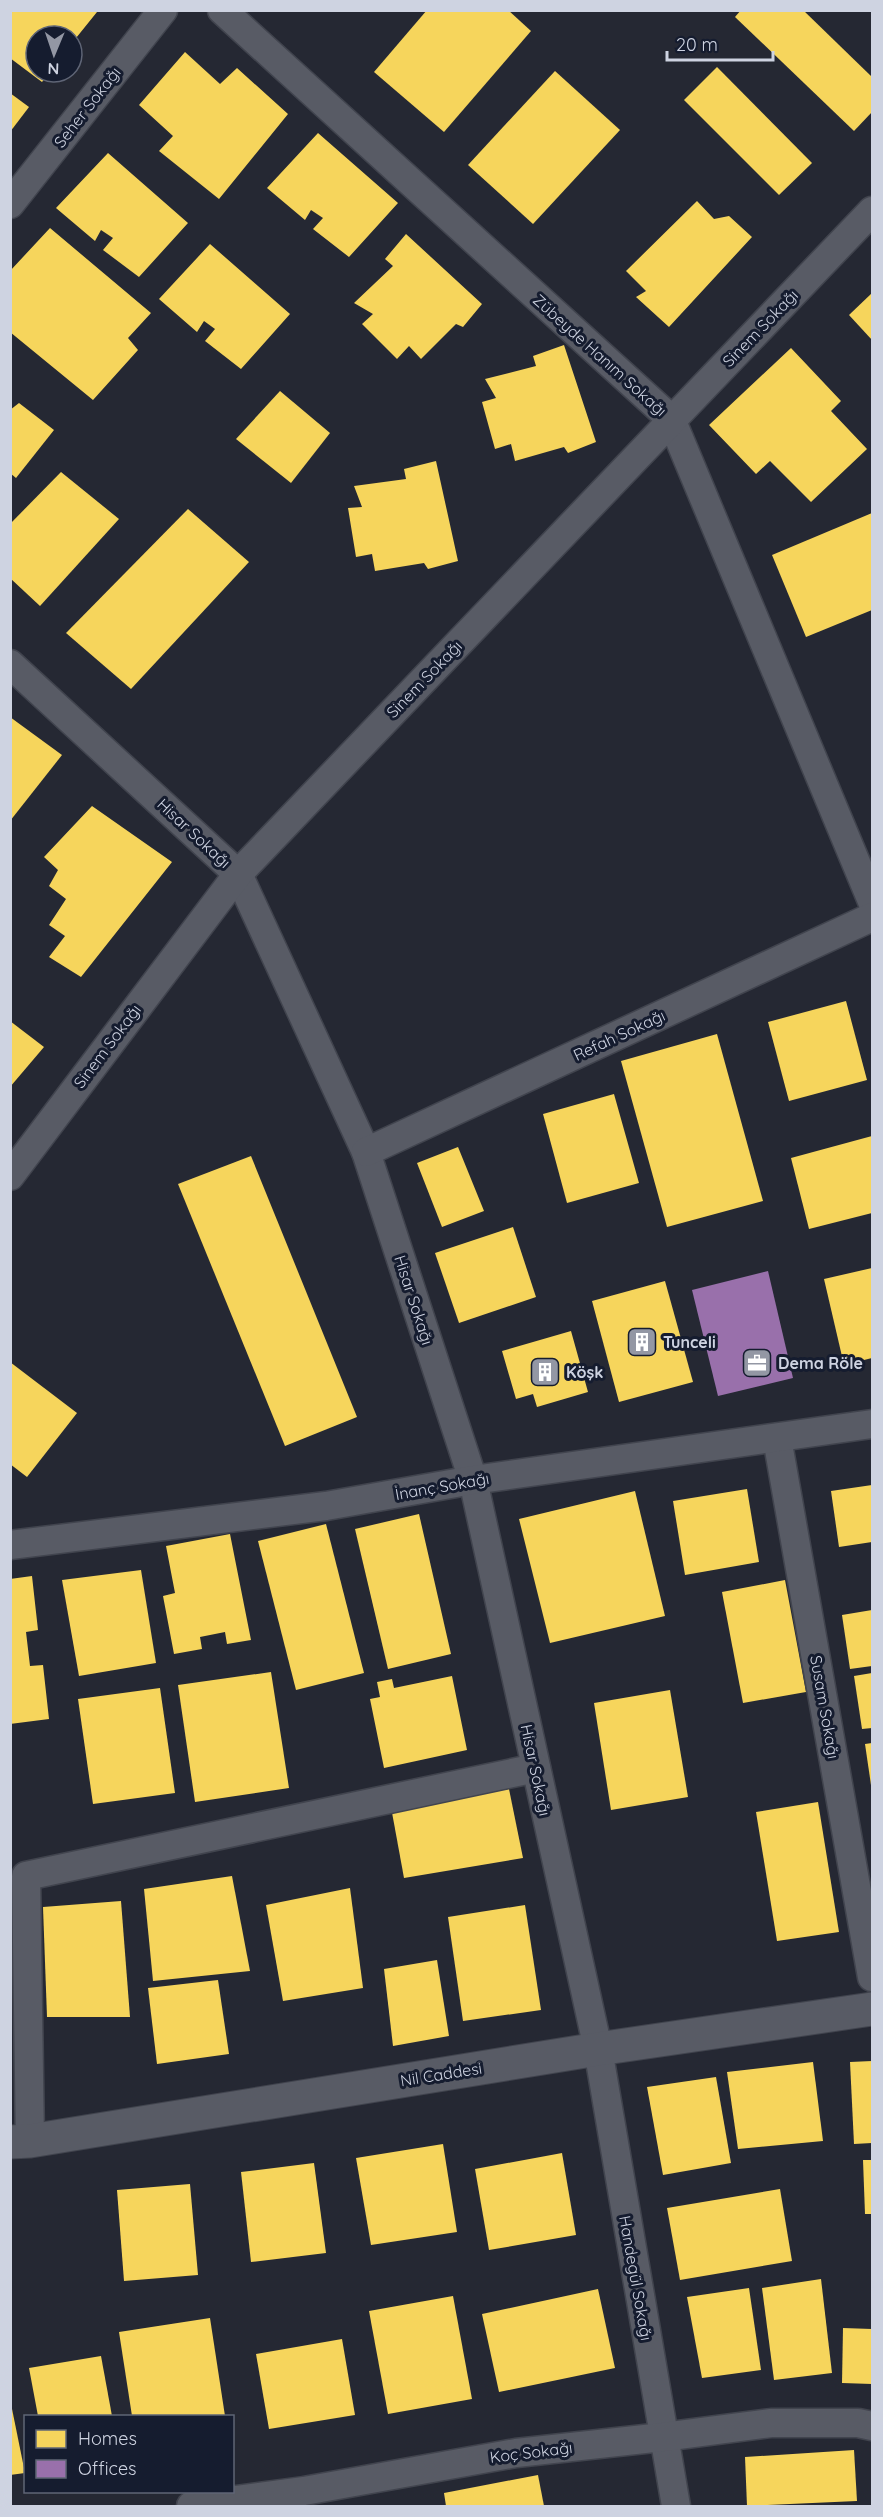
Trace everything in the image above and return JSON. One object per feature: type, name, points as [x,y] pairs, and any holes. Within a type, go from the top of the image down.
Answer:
[{"type":"street","name":"Seher Sokağı","points":[[10,204],[163,10]]},
{"type":"street","name":"Zübeyde Hanım Sokağı","points":[[222,10],[671,419],[873,902]]},
{"type":"street","name":"Sinem Sokağı","points":[[10,1176],[238,874],[671,419],[873,211]]},
{"type":"street","name":"Hisar Sokağı","points":[[10,664],[238,874],[366,1152],[473,1480],[598,2049]]},
{"type":"street","name":"Refah Sokağı","points":[[366,1152],[873,917]]},
{"type":"street","name":"İnanç Sokağı","points":[[10,1545],[326,1506],[473,1480],[873,1424]]},
{"type":"street","name":"Susam Sokağı","points":[[777,1438],[873,1977]]},
{"type":"street","points":[[20,2142],[26,1876],[536,1768]]},
{"type":"street","name":"Nil Caddesi","points":[[20,2142],[598,2049],[873,2009]]},
{"type":"street","name":"Handegül Sokağı","points":[[598,2049],[676,2506]]},
{"type":"street","name":"Koç Sokağı","points":[[191,2506],[304,2491],[516,2453],[771,2423],[858,2423],[873,2426]]},
{"type":"building: Homes","points":[[10,10],[95,10],[97,12],[84,28],[84,24],[24,24],[24,68],[10,58]]},
{"type":"building: Homes","points":[[427,10],[508,10],[531,31],[444,132],[374,72]]},
{"type":"building: Homes","points":[[741,10],[803,10],[872,77],[872,112],[854,131],[735,17]]},
{"type":"building: Homes","points":[[185,52],[220,84],[237,68],[288,114],[219,199],[159,151],[173,136],[139,105]]},
{"type":"building: Homes","points":[[717,67],[812,163],[779,195],[684,100]]},
{"type":"building: Homes","points":[[555,71],[620,130],[533,224],[468,165]]},
{"type":"building: Homes","points":[[10,93],[29,107],[10,132]]},
{"type":"building: Homes","points":[[318,133],[398,203],[349,257],[313,229],[323,218],[311,210],[305,220],[267,188]]},
{"type":"building: Homes","points":[[108,153],[188,223],[139,277],[103,250],[113,238],[101,230],[95,241],[56,208]]},
{"type":"building: Homes","points":[[697,201],[714,219],[729,216],[752,237],[669,327],[636,297],[646,291],[626,271]]},
{"type":"building: Homes","points":[[50,228],[151,313],[128,338],[138,350],[93,400],[10,332],[10,271]]},
{"type":"building: Homes","points":[[406,234],[482,304],[463,327],[456,324],[421,359],[409,346],[397,359],[362,324],[373,314],[354,303],[393,266],[385,259]]},
{"type":"building: Homes","points":[[210,244],[290,314],[241,369],[205,341],[215,329],[204,321],[197,332],[159,299]]},
{"type":"building: Homes","points":[[872,293],[872,340],[849,315]]},
{"type":"building: Homes","points":[[564,345],[596,442],[568,453],[564,447],[515,461],[511,444],[495,449],[482,402],[496,398],[485,379],[536,366],[533,356]]},
{"type":"building: Homes","points":[[791,348],[841,401],[831,411],[867,449],[811,502],[770,461],[756,474],[709,425]]},
{"type":"building: Homes","points":[[280,391],[330,433],[291,483],[236,439]]},
{"type":"building: Homes","points":[[19,403],[54,430],[16,478],[10,473],[10,410]]},
{"type":"building: Homes","points":[[436,461],[458,561],[428,569],[424,563],[375,571],[372,554],[356,557],[348,508],[362,507],[354,486],[406,479],[404,469]]},
{"type":"building: Homes","points":[[61,472],[119,519],[40,606],[10,578],[10,524]]},
{"type":"building: Homes","points":[[188,509],[249,562],[131,689],[66,633]]},
{"type":"building: Homes","points":[[872,513],[872,610],[806,637],[772,555]]},
{"type":"building: Homes","points":[[10,717],[62,755],[10,821]]},
{"type":"building: Homes","points":[[92,806],[172,862],[81,977],[49,957],[65,936],[49,925],[66,899],[49,886],[58,870],[44,857]]},
{"type":"building: Homes","points":[[846,1001],[867,1080],[789,1101],[768,1022]]},
{"type":"building: Homes","points":[[10,1021],[44,1047],[10,1087]]},
{"type":"building: Homes","points":[[717,1034],[763,1201],[667,1227],[621,1061]]},
{"type":"building: Homes","points":[[614,1094],[639,1183],[567,1203],[543,1114]]},
{"type":"building: Homes","points":[[872,1136],[872,1213],[809,1229],[791,1158]]},
{"type":"building: Homes","points":[[458,1147],[484,1211],[442,1227],[417,1163]]},
{"type":"building: Homes","points":[[251,1156],[357,1417],[285,1446],[178,1184]]},
{"type":"building: Homes","points":[[513,1227],[536,1297],[459,1323],[435,1253]]},
{"type":"building: Homes","points":[[872,1268],[872,1358],[844,1365],[824,1279]]},
{"type":"building: Homes","name":"Tunceli","points":[[665,1281],[693,1382],[619,1402],[592,1301]]},
{"type":"building: Homes","name":"Köşk","points":[[571,1331],[588,1392],[537,1407],[533,1394],[516,1399],[502,1351]]},
{"type":"building: Homes","points":[[10,1362],[77,1413],[27,1477],[10,1464]]},
{"type":"building: Homes","points":[[872,1485],[872,1542],[839,1547],[831,1491]]},
{"type":"building: Homes","points":[[747,1489],[759,1562],[685,1575],[673,1501]]},
{"type":"building: Homes","points":[[635,1491],[665,1616],[550,1643],[519,1519]]},
{"type":"building: Homes","points":[[419,1514],[451,1654],[388,1669],[355,1529]]},
{"type":"building: Homes","points":[[326,1524],[364,1673],[296,1690],[258,1541]]},
{"type":"building: Homes","points":[[230,1534],[251,1640],[227,1644],[225,1632],[200,1637],[202,1649],[174,1654],[163,1596],[175,1593],[166,1546]]},
{"type":"building: Homes","points":[[141,1570],[156,1663],[79,1676],[62,1580]]},
{"type":"building: Homes","points":[[32,1576],[38,1630],[26,1632],[30,1666],[43,1665],[49,1719],[10,1724],[10,1579]]},
{"type":"building: Homes","points":[[785,1580],[806,1692],[743,1703],[722,1592]]},
{"type":"building: Homes","points":[[872,1610],[872,1666],[850,1669],[842,1615]]},
{"type":"building: Homes","points":[[271,1672],[289,1788],[195,1802],[178,1685]]},
{"type":"building: Homes","points":[[872,1673],[872,1728],[862,1729],[854,1676]]},
{"type":"building: Homes","points":[[452,1676],[467,1750],[384,1768],[370,1699],[380,1697],[377,1682],[392,1679],[394,1688]]},
{"type":"building: Homes","points":[[160,1688],[175,1793],[93,1804],[78,1699]]},
{"type":"building: Homes","points":[[670,1690],[688,1797],[611,1810],[594,1703]]},
{"type":"building: Homes","points":[[872,1743],[872,1785],[871,1785],[865,1744]]},
{"type":"building: Homes","points":[[509,1789],[523,1858],[404,1878],[391,1807]]},
{"type":"building: Homes","points":[[818,1802],[839,1932],[777,1941],[756,1812]]},
{"type":"building: Homes","points":[[232,1876],[250,1971],[153,1981],[144,1889]]},
{"type":"building: Homes","points":[[350,1888],[363,1988],[283,2001],[266,1905]]},
{"type":"building: Homes","points":[[121,1901],[130,2017],[47,2017],[43,1907]]},
{"type":"building: Homes","points":[[525,1905],[541,2010],[463,2021],[448,1917]]},
{"type":"building: Homes","points":[[437,1960],[449,2036],[393,2046],[384,1969]]},
{"type":"building: Homes","points":[[218,1980],[229,2054],[157,2064],[148,1988]]},
{"type":"building: Homes","points":[[872,2061],[872,2143],[854,2144],[850,2062]]},
{"type":"building: Homes","points":[[813,2062],[823,2141],[738,2149],[727,2072]]},
{"type":"building: Homes","points":[[716,2077],[731,2163],[663,2175],[647,2087]]},
{"type":"building: Homes","points":[[443,2144],[457,2232],[371,2245],[356,2158]]},
{"type":"building: Homes","points":[[562,2153],[576,2235],[489,2250],[475,2169]]},
{"type":"building: Homes","points":[[863,2160],[872,2160],[872,2214],[865,2214]]},
{"type":"building: Homes","points":[[314,2163],[326,2253],[251,2262],[241,2172]]},
{"type":"building: Homes","points":[[190,2184],[198,2275],[124,2281],[117,2190]]},
{"type":"building: Homes","points":[[780,2189],[792,2261],[680,2280],[667,2208]]},
{"type":"building: Homes","points":[[821,2279],[832,2373],[774,2380],[762,2288]]},
{"type":"building: Homes","points":[[749,2288],[761,2370],[702,2378],[687,2297]]},
{"type":"building: Homes","points":[[598,2289],[615,2368],[499,2392],[482,2314]]},
{"type":"building: Homes","points":[[453,2296],[472,2399],[388,2414],[369,2311]]},
{"type":"building: Homes","points":[[210,2318],[225,2415],[132,2415],[119,2332]]},
{"type":"building: Homes","points":[[843,2328],[872,2329],[872,2384],[842,2383]]},
{"type":"building: Homes","points":[[342,2339],[355,2415],[269,2429],[256,2354]]},
{"type":"building: Homes","points":[[101,2356],[112,2415],[38,2415],[29,2368]]},
{"type":"building: Homes","points":[[10,2399],[24,2473],[10,2475]]},
{"type":"building: Homes","points":[[854,2450],[857,2501],[747,2506],[745,2457]]},
{"type":"building: Homes","points":[[538,2475],[544,2506],[446,2506],[444,2493]]},
{"type":"building: Offices","points":[[768,1271],[793,1378],[718,1396],[692,1290]]},
{"type":"place","name":"Tunceli","points":[[642,1342]]},
{"type":"place","name":"Dema Röle","points":[[757,1363]]},
{"type":"place","name":"Köşk","points":[[545,1372]]}]
